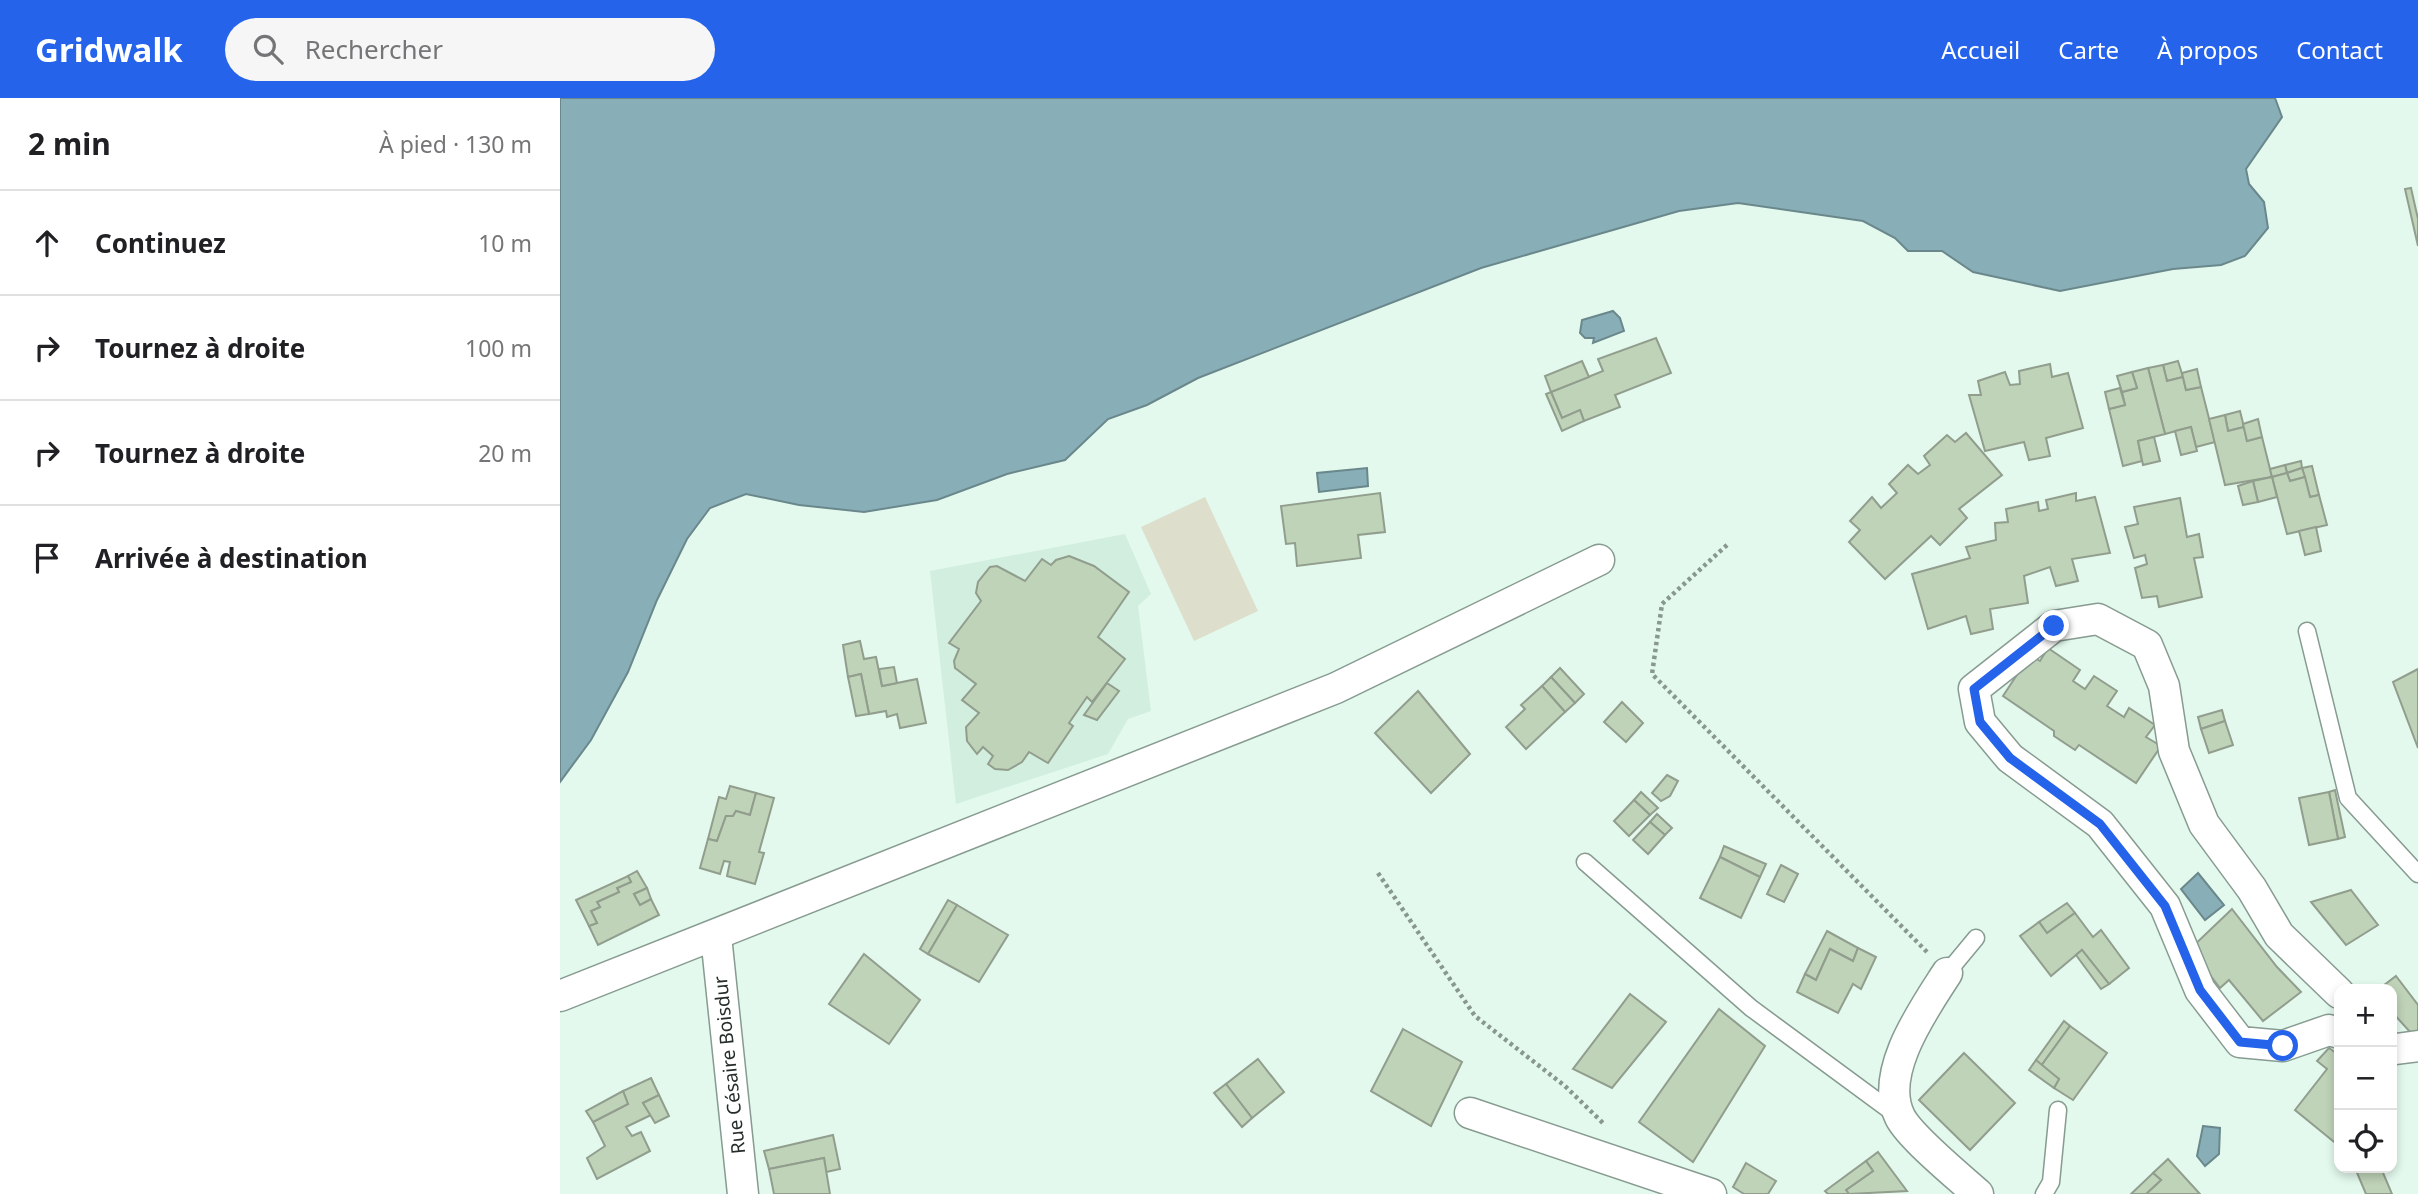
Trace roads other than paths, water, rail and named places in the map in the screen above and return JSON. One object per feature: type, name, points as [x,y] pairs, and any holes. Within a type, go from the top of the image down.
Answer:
[{"type":"street","points":[[560,996],[1336,688],[1599,560]]},
{"type":"street","points":[[2334,988],[2279,935],[2252,889],[2204,824],[2174,751],[2164,686],[2147,645],[2098,619],[2054,626],[1974,689],[1980,722],[2010,758],[2100,824],[2165,906],[2200,990],[2240,1042],[2283,1046],[2329,1030],[2334,1032]]},
{"type":"street","name":"Rue Césaire Boisdur","points":[[716,936],[743,1194]]},
{"type":"street","points":[[1947,973],[1914,1025],[1902,1055],[1894,1088],[1900,1118],[1978,1194]]},
{"type":"street","points":[[1470,1113],[1711,1194]]},
{"type":"lane","points":[[2307,631],[2348,798],[2418,874]]},
{"type":"lane","points":[[1585,862],[1751,1008],[1900,1118]]},
{"type":"lane","points":[[1947,973],[1976,938]]},
{"type":"lane","points":[[2044,1194],[2051,1182],[2058,1110]]},
{"type":"water","points":[[560,98],[2275,98],[2282,117],[2246,169],[2249,184],[2264,202],[2268,228],[2245,256],[2221,265],[2173,269],[2060,291],[1973,272],[1942,251],[1908,251],[1895,238],[1863,221],[1738,203],[1679,211],[1481,268],[1198,378],[1147,405],[1108,419],[1065,460],[1007,474],[937,500],[864,512],[799,505],[746,494],[710,508],[687,539],[657,600],[628,672],[591,740],[560,782]]},
{"type":"water","points":[[1613,311],[1620,318],[1624,331],[1593,343],[1594,338],[1585,338],[1580,333],[1582,320]]},
{"type":"water","points":[[1367,468],[1368,486],[1319,492],[1317,473]]},
{"type":"water","points":[[2198,873],[2224,905],[2205,920],[2181,889]]},
{"type":"water","points":[[2203,1126],[2220,1128],[2219,1154],[2205,1166],[2197,1156]]}]
